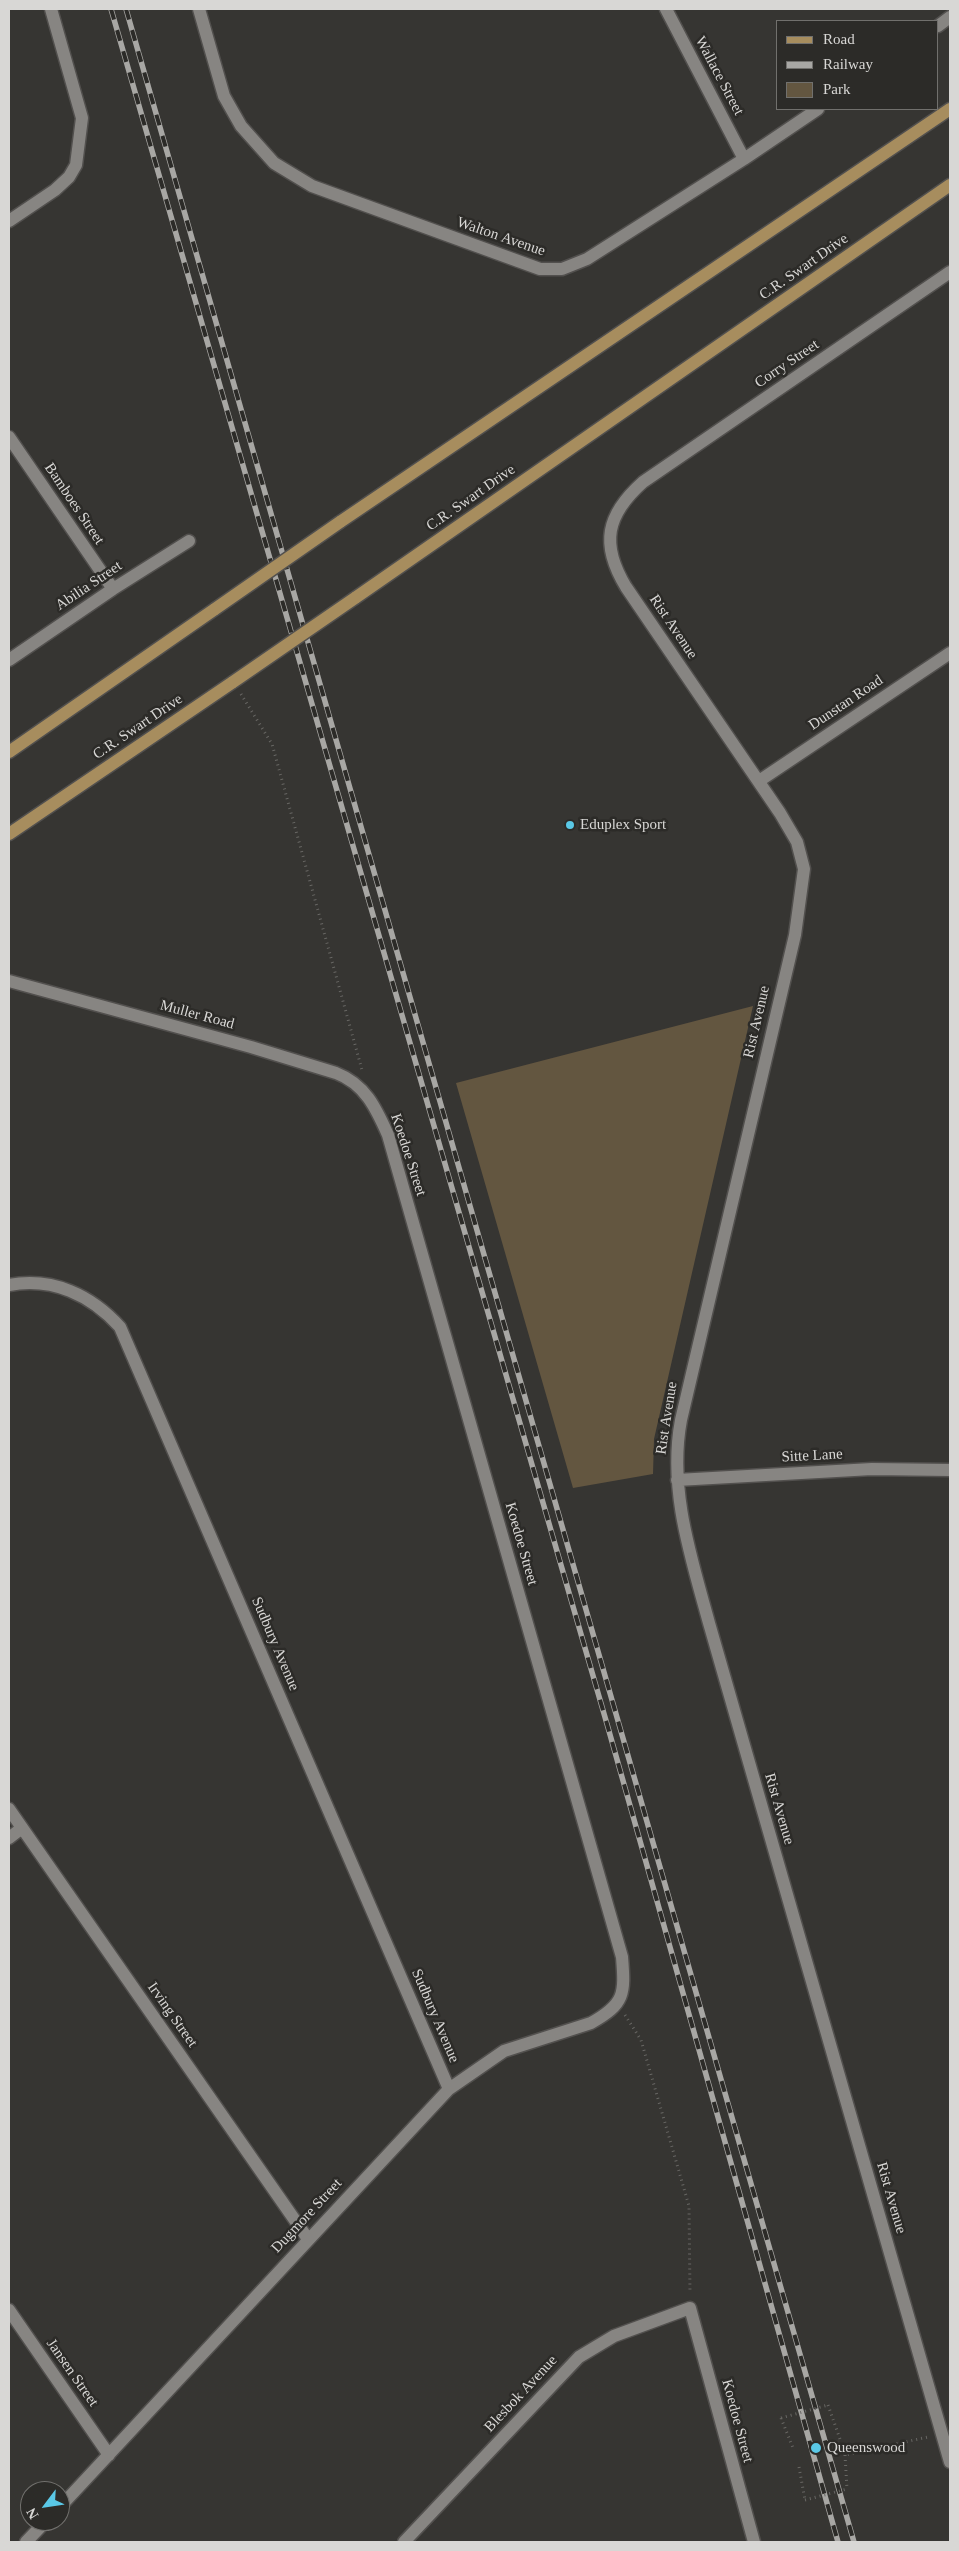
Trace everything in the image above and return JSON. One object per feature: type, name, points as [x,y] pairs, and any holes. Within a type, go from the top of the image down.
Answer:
[{"type":"main road","points":[[9,752],[340,522],[950,109]]},
{"type":"main road","name":"C.R. Swart Drive","points":[[9,834],[356,598],[950,185]]},
{"type":"street","points":[[9,221],[56,190],[69,177],[76,164],[82,118],[51,9]]},
{"type":"street","name":"Walton Avenue","points":[[199,9],[224,96],[241,126],[266,156],[284,170],[312,186],[533,268],[562,268],[587,259],[744,159],[817,110]]},
{"type":"street","name":"Wallace Street","points":[[666,9],[744,159]]},
{"type":"street","points":[[939,25],[950,17]]},
{"type":"street","name":"Corry Street","points":[[643,482],[950,272]]},
{"type":"street","name":"Bamboes Street","points":[[9,437],[113,588]]},
{"type":"street","name":"Rist Avenue","points":[[643,482],[626,498],[610,528],[610,549],[614,567],[759,781],[797,842],[804,869],[795,935],[681,1420],[676,1445],[676,1480],[686,1542],[706,1614],[946,2433],[950,2462]]},
{"type":"street","name":"Abilia Street","points":[[9,660],[113,588],[189,541]]},
{"type":"street","name":"Dunstan Road","points":[[759,781],[950,653]]},
{"type":"street","name":"Muller Road","points":[[9,981],[251,1047],[336,1073],[347,1077],[369,1097]]},
{"type":"street","name":"Koedoe Street","points":[[369,1097],[388,1135],[622,1957],[623,1988],[618,2004]]},
{"type":"street","name":"Sudbury Avenue","points":[[9,1285],[45,1285],[68,1290],[93,1301],[120,1327],[449,2089]]},
{"type":"street","name":"Sitte Lane","points":[[676,1480],[872,1470],[950,1470]]},
{"type":"street","name":"Irving Street","points":[[9,1809],[308,2239]]},
{"type":"street","points":[[9,1838],[22,1828]]},
{"type":"street","name":"Dugmore Street","points":[[70,2496],[449,2089],[504,2050],[591,2023],[618,2004]]},
{"type":"street","name":"Koedoe Street","points":[[690,2308],[754,2542]]},
{"type":"street","name":"Blesbok Avenue","points":[[404,2542],[579,2357],[592,2347],[614,2336],[690,2308]]},
{"type":"street","name":"Jansen Street","points":[[9,2310],[109,2455]]},
{"type":"street","points":[[26,2542],[36,2531]]},
{"type":"path","points":[[233,682],[272,744],[369,1097]]},
{"type":"path","points":[[618,2004],[641,2040],[689,2206],[690,2308]]},
{"type":"path","points":[[793,2448],[780,2418],[828,2405],[845,2455],[847,2489],[805,2500],[799,2467]]},
{"type":"path","points":[[845,2455],[946,2433]]},
{"type":"path","points":[[833,2445],[841,2442]]},
{"type":"green space","points":[[753,1006],[654,1439],[653,1474],[573,1488],[456,1083]]},
{"type":"railway","points":[[111,9],[607,1724],[838,2542]]},
{"type":"railway","points":[[126,9],[854,2542]]},
{"type":"place","name":"Eduplex Sport","points":[[570,825]]},
{"type":"place","name":"Queenswood","points":[[816,2448]]}]
